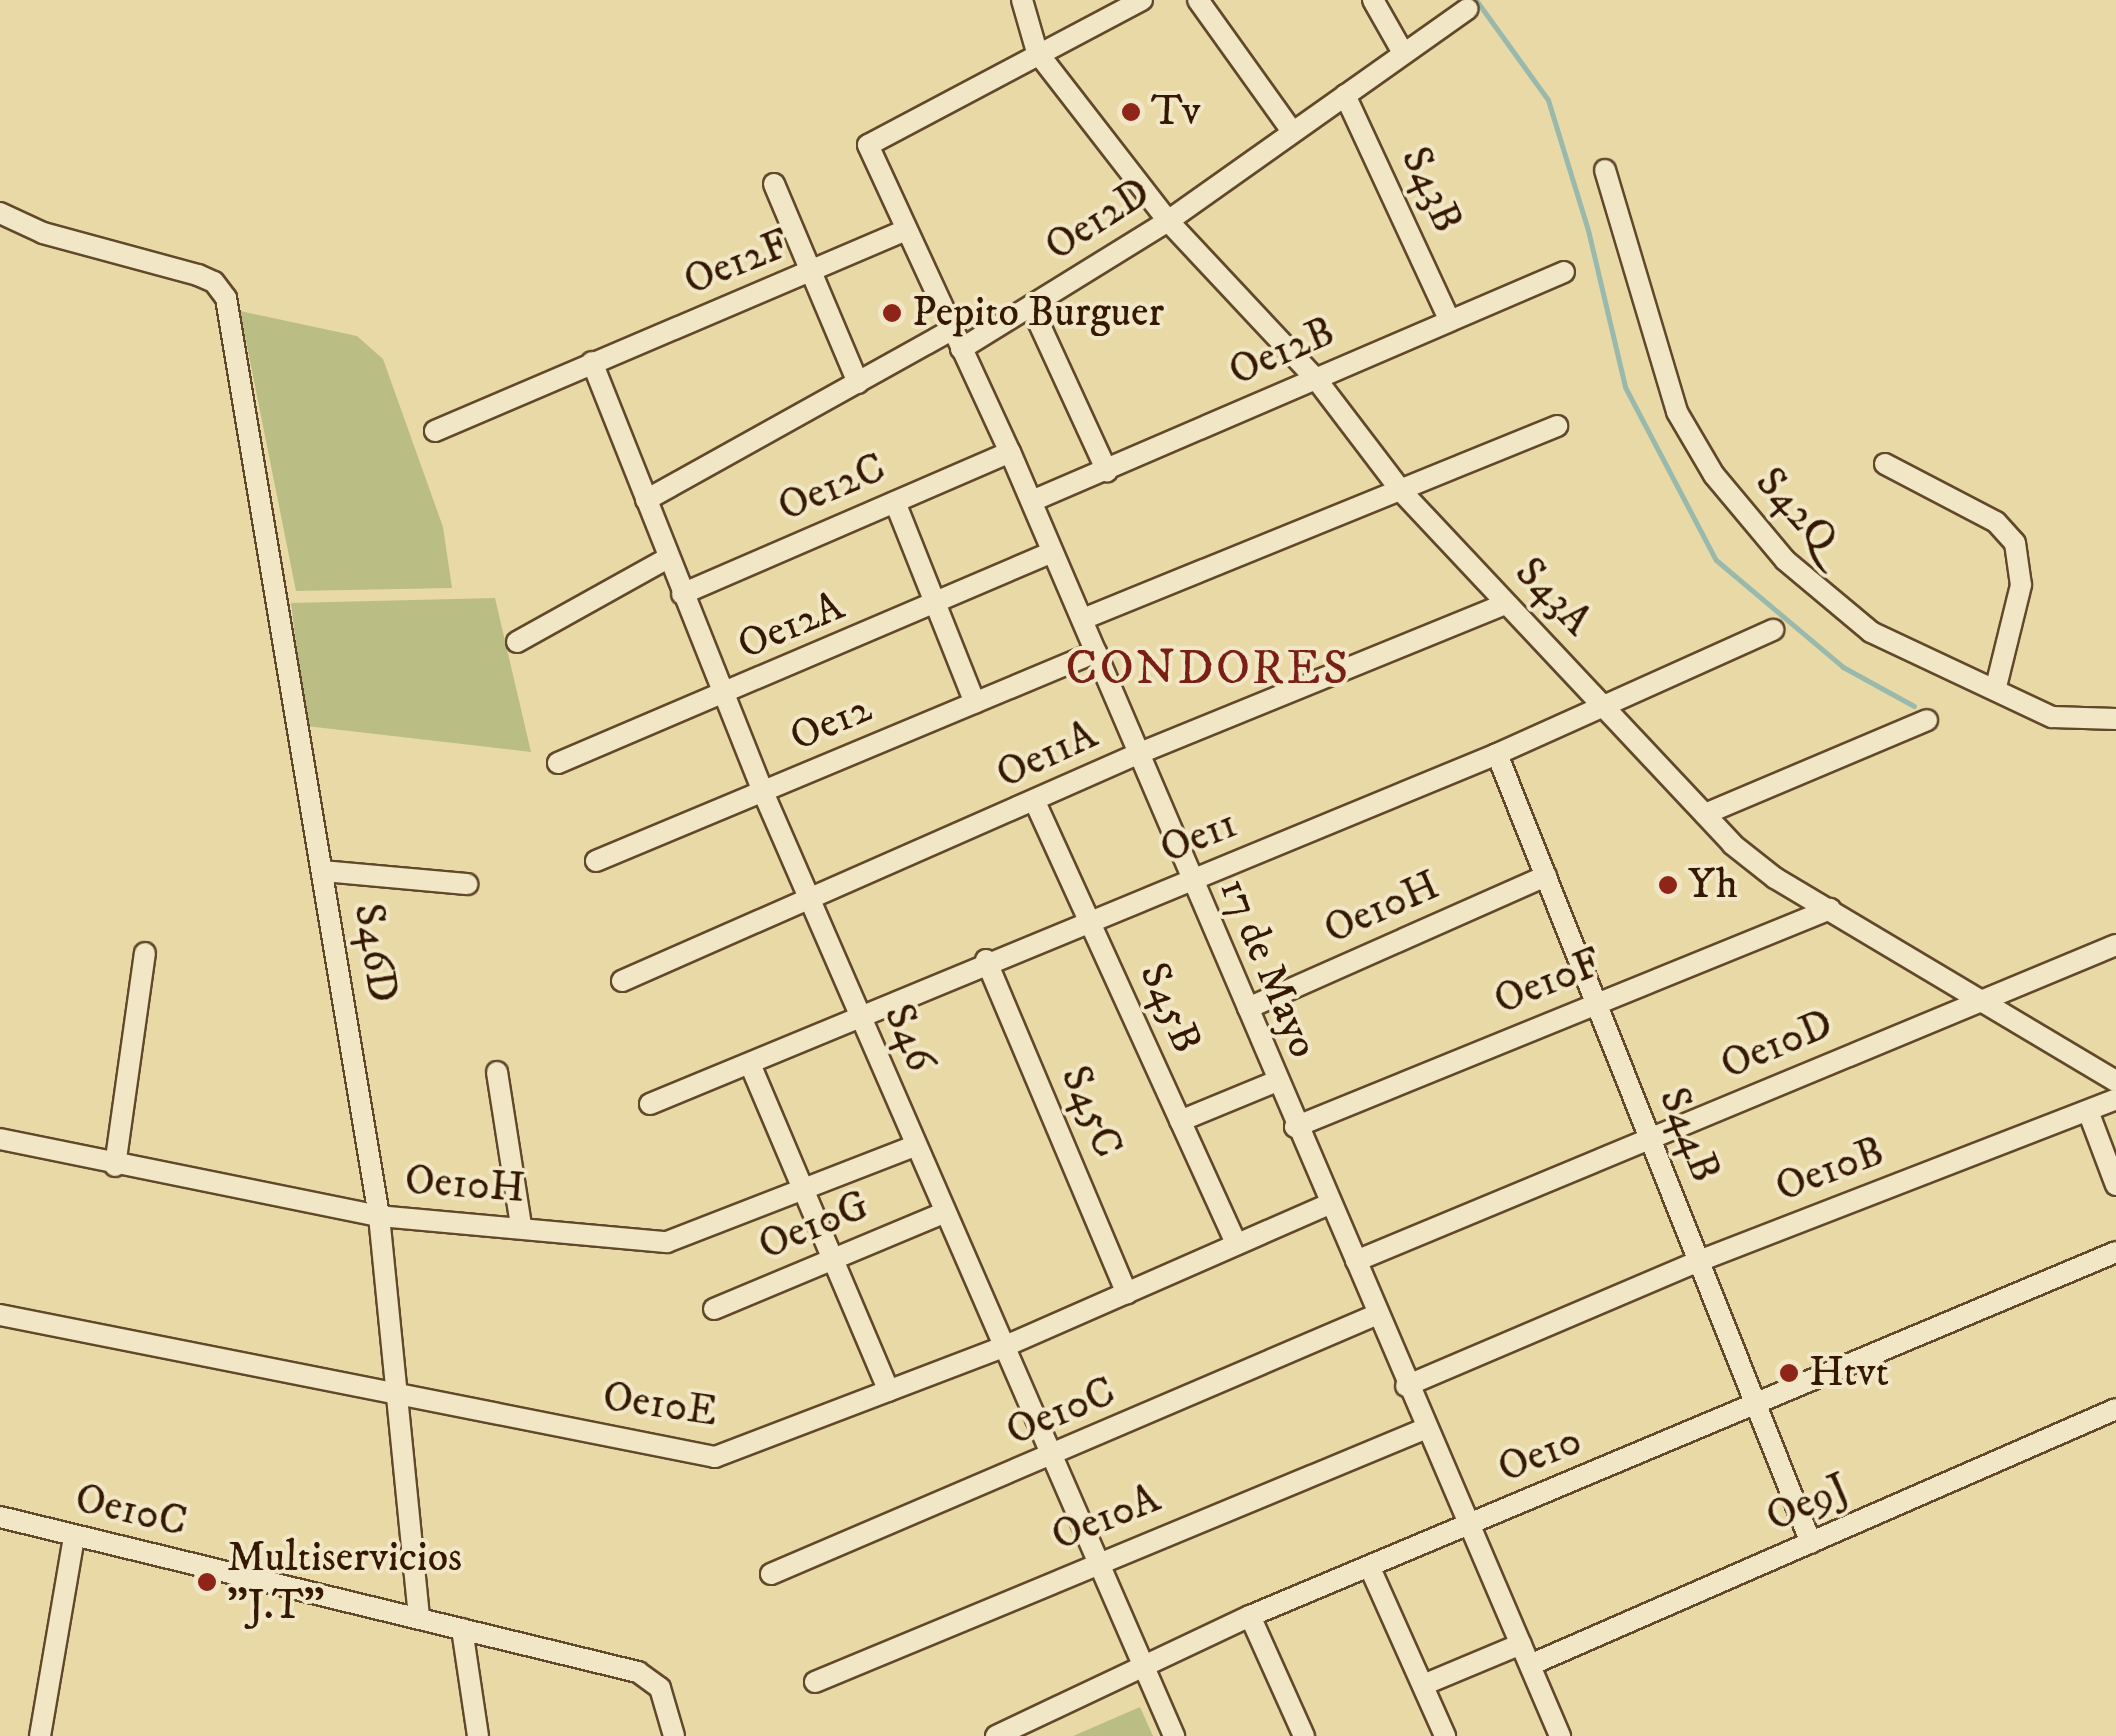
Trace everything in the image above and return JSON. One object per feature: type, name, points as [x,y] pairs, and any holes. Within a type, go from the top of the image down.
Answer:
[{"type":"street","points":[[1022,0],[1037,52],[1142,0]]},
{"type":"street","points":[[1198,0],[1291,130]]},
{"type":"street","points":[[1373,0],[1402,52]]},
{"type":"street","name":"Oe12D","points":[[646,500],[858,382],[1031,306],[1168,221],[1291,130],[1468,9]]},
{"type":"street","name":"S43A","points":[[1037,52],[1168,221],[1316,379],[1402,492],[1606,704],[1705,814],[1775,878],[2116,1081]]},
{"type":"street","name":"17 de Mayo","points":[[1037,52],[868,145],[1032,501],[1050,553],[1083,619],[1295,1127],[1560,1736]]},
{"type":"street","name":"S43B","points":[[1345,95],[1448,317]]},
{"type":"street","name":"S42Q","points":[[1605,170],[1677,412],[1714,475],[1827,600],[1870,632],[2068,722],[2116,719]]},
{"type":"street","points":[[774,184],[858,382]]},
{"type":"street","name":"S46D","points":[[0,213],[43,233],[198,275],[214,282],[226,298],[324,870],[378,1216],[420,1617]]},
{"type":"street","name":"Oe12F","points":[[435,431],[592,362],[813,274],[906,230]]},
{"type":"street","name":"Oe12B","points":[[1032,501],[1316,379],[1448,317],[1564,272]]},
{"type":"street","points":[[1031,306],[1107,471]]},
{"type":"street","name":"S46","points":[[592,362],[762,792],[1049,1458],[1174,1736]]},
{"type":"street","points":[[1083,619],[1557,426]]},
{"type":"street","name":"Oe12C","points":[[682,594],[1010,452]]},
{"type":"street","points":[[1885,464],[1996,522],[2015,543],[2021,585],[1996,687]]},
{"type":"street","points":[[895,502],[933,606],[975,703]]},
{"type":"street","name":"Oe12A","points":[[558,764],[1050,553]]},
{"type":"street","points":[[516,642],[668,558]]},
{"type":"street","name":"Oe11A","points":[[622,981],[811,902],[1140,753],[1506,604]]},
{"type":"street","name":"Oe11","points":[[650,1104],[986,960],[1190,881],[1497,754],[1773,630]]},
{"type":"street","name":"Oe12","points":[[596,861],[1096,652]]},
{"type":"street","points":[[1705,814],[1927,720]]},
{"type":"street","name":"S44B","points":[[1497,754],[1811,1543]]},
{"type":"street","name":"S45B","points":[[1035,802],[1236,1244]]},
{"type":"street","points":[[324,870],[468,884]]},
{"type":"street","name":"Oe10H","points":[[1248,1008],[1546,876]]},
{"type":"street","name":"Oe10F","points":[[1295,1127],[1830,909]]},
{"type":"street","name":"Oe10D","points":[[1356,1261],[2116,945]]},
{"type":"street","points":[[116,1166],[145,953]]},
{"type":"street","name":"S45C","points":[[986,960],[1128,1293]]},
{"type":"street","points":[[750,1064],[890,1392]]},
{"type":"street","points":[[497,1072],[522,1226]]},
{"type":"street","points":[[1180,1121],[1277,1081]]},
{"type":"street","name":"Oe10B","points":[[1406,1386],[1699,1261],[2116,1099]]},
{"type":"street","points":[[2088,1112],[2116,1185]]},
{"type":"street","name":"Oe10H","points":[[0,1139],[116,1166],[378,1216],[667,1242],[804,1192],[914,1146]]},
{"type":"street","name":"Oe10E","points":[[0,1316],[715,1457],[1001,1348],[1331,1203]]},
{"type":"street","name":"Oe10G","points":[[714,1308],[943,1213]]},
{"type":"street","name":"Oe10","points":[[996,1736],[1250,1616],[1758,1406],[2116,1252]]},
{"type":"street","name":"Oe10C","points":[[771,1574],[1378,1314]]},
{"type":"street","name":"Oe9J","points":[[1530,1665],[2116,1409]]},
{"type":"street","name":"Oe10A","points":[[815,1682],[1096,1562],[1427,1428]]},
{"type":"street","name":"Oe10C","points":[[0,1517],[420,1617]]},
{"type":"street","points":[[40,1736],[74,1536]]},
{"type":"street","points":[[1370,1568],[1445,1736]]},
{"type":"street","points":[[1250,1616],[1304,1736]]},
{"type":"street","points":[[420,1617],[638,1672],[660,1688],[674,1736]]},
{"type":"street","points":[[462,1628],[478,1736]]},
{"type":"street","points":[[1423,1685],[1521,1644]]},
{"type":"green space","points":[[240,311],[357,336],[383,359],[443,527],[452,588],[296,591]]},
{"type":"green space","points":[[495,598],[531,752],[306,726],[291,603]]},
{"type":"green space","points":[[1140,1707],[1153,1736],[1073,1736]]},
{"type":"waterway","points":[[1476,0],[1548,100],[1588,230],[1625,387],[1716,560],[1843,667],[1914,706]]},
{"type":"place","name":"Tv","points":[[1131,112]]},
{"type":"place","name":"Pepito Burguer","points":[[892,313]]},
{"type":"place","name":"Yh","points":[[1668,885]]},
{"type":"place","name":"Htvt","points":[[1789,1373]]},
{"type":"place","name":"Multiservicios \"J.T\"","points":[[207,1582]]},
{"type":"district","name":"CONDORES","points":[[1208,670]]}]
